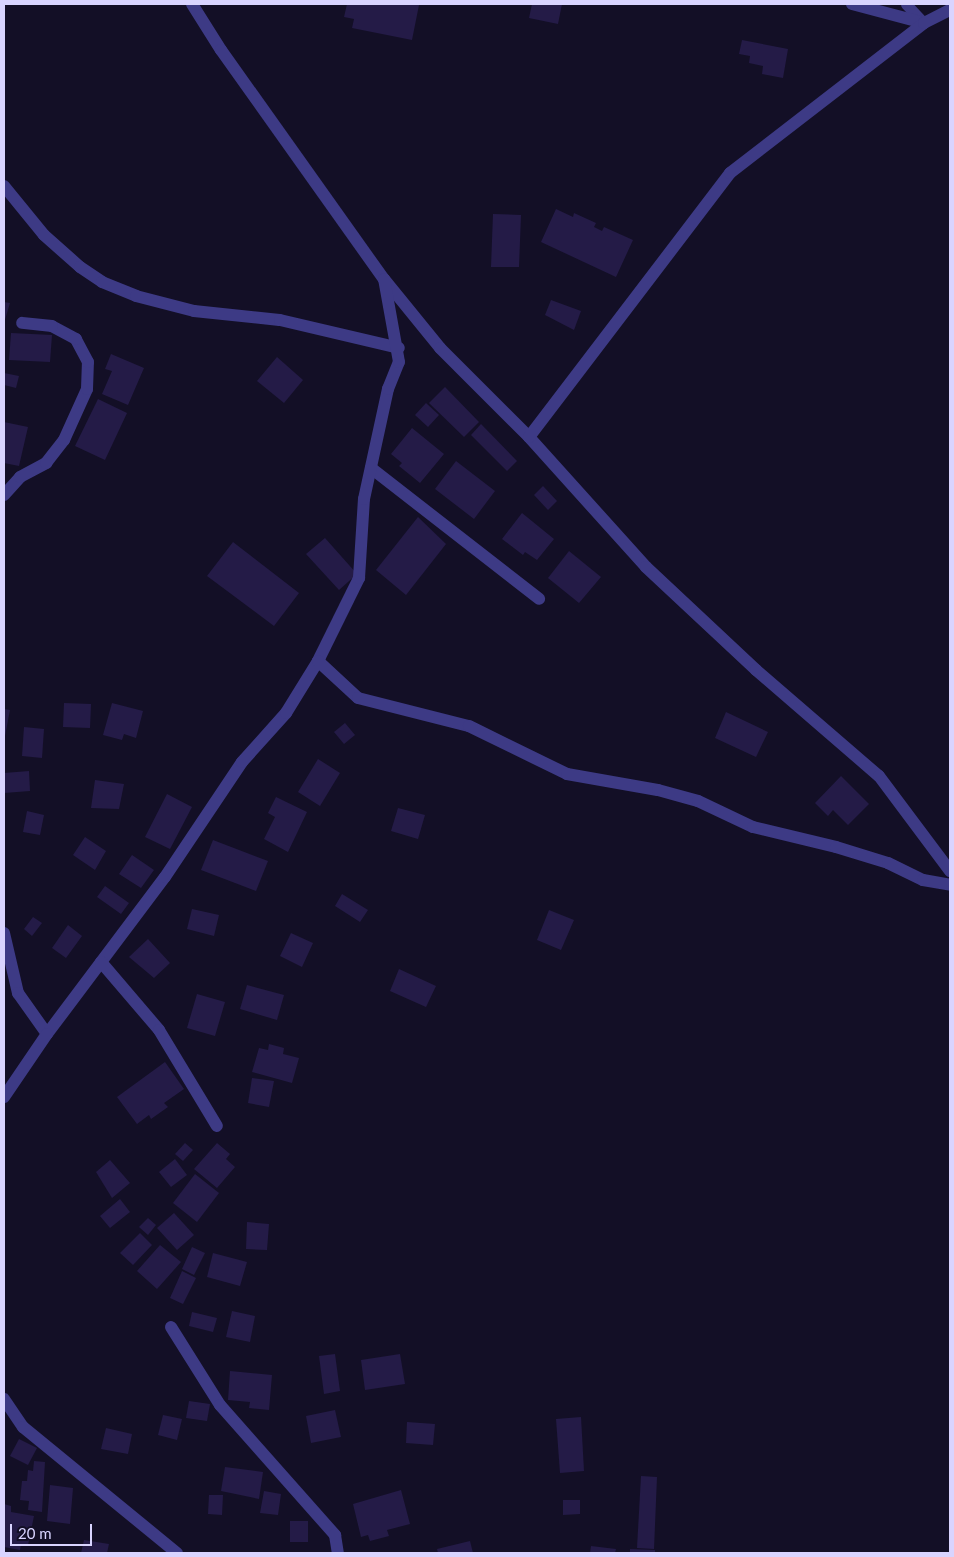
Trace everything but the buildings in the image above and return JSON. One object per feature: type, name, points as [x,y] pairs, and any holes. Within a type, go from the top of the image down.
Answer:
[{"type":"street","points":[[192,4],[221,50],[384,279],[440,348],[529,437],[646,567],[764,676],[879,776],[950,871]]},
{"type":"street","points":[[852,4],[924,23]]},
{"type":"street","points":[[529,437],[730,173],[924,23],[950,10]]},
{"type":"street","points":[[4,186],[44,235],[80,267],[102,282],[136,296],[194,311],[280,320],[399,348]]},
{"type":"street","points":[[4,1098],[47,1034],[165,877],[242,762],[286,713],[318,661],[359,578],[364,499],[388,389],[399,362],[399,348],[384,279]]},
{"type":"street","points":[[4,495],[20,478],[46,463],[52,456],[64,440],[87,389],[88,362],[76,339],[52,326],[22,323]]},
{"type":"street","points":[[371,468],[539,599]]},
{"type":"street","points":[[318,661],[358,698],[469,726],[567,774],[658,790],[690,799],[753,827],[888,862],[923,880],[950,885]]},
{"type":"street","points":[[4,933],[18,993],[47,1034]]},
{"type":"street","points":[[101,962],[159,1030],[217,1126]]},
{"type":"street","points":[[171,1327],[220,1405],[335,1535],[338,1553]]},
{"type":"street","points":[[4,1399],[22,1427],[178,1553]]},
{"type":"lane","points":[[906,4],[924,23]]}]
